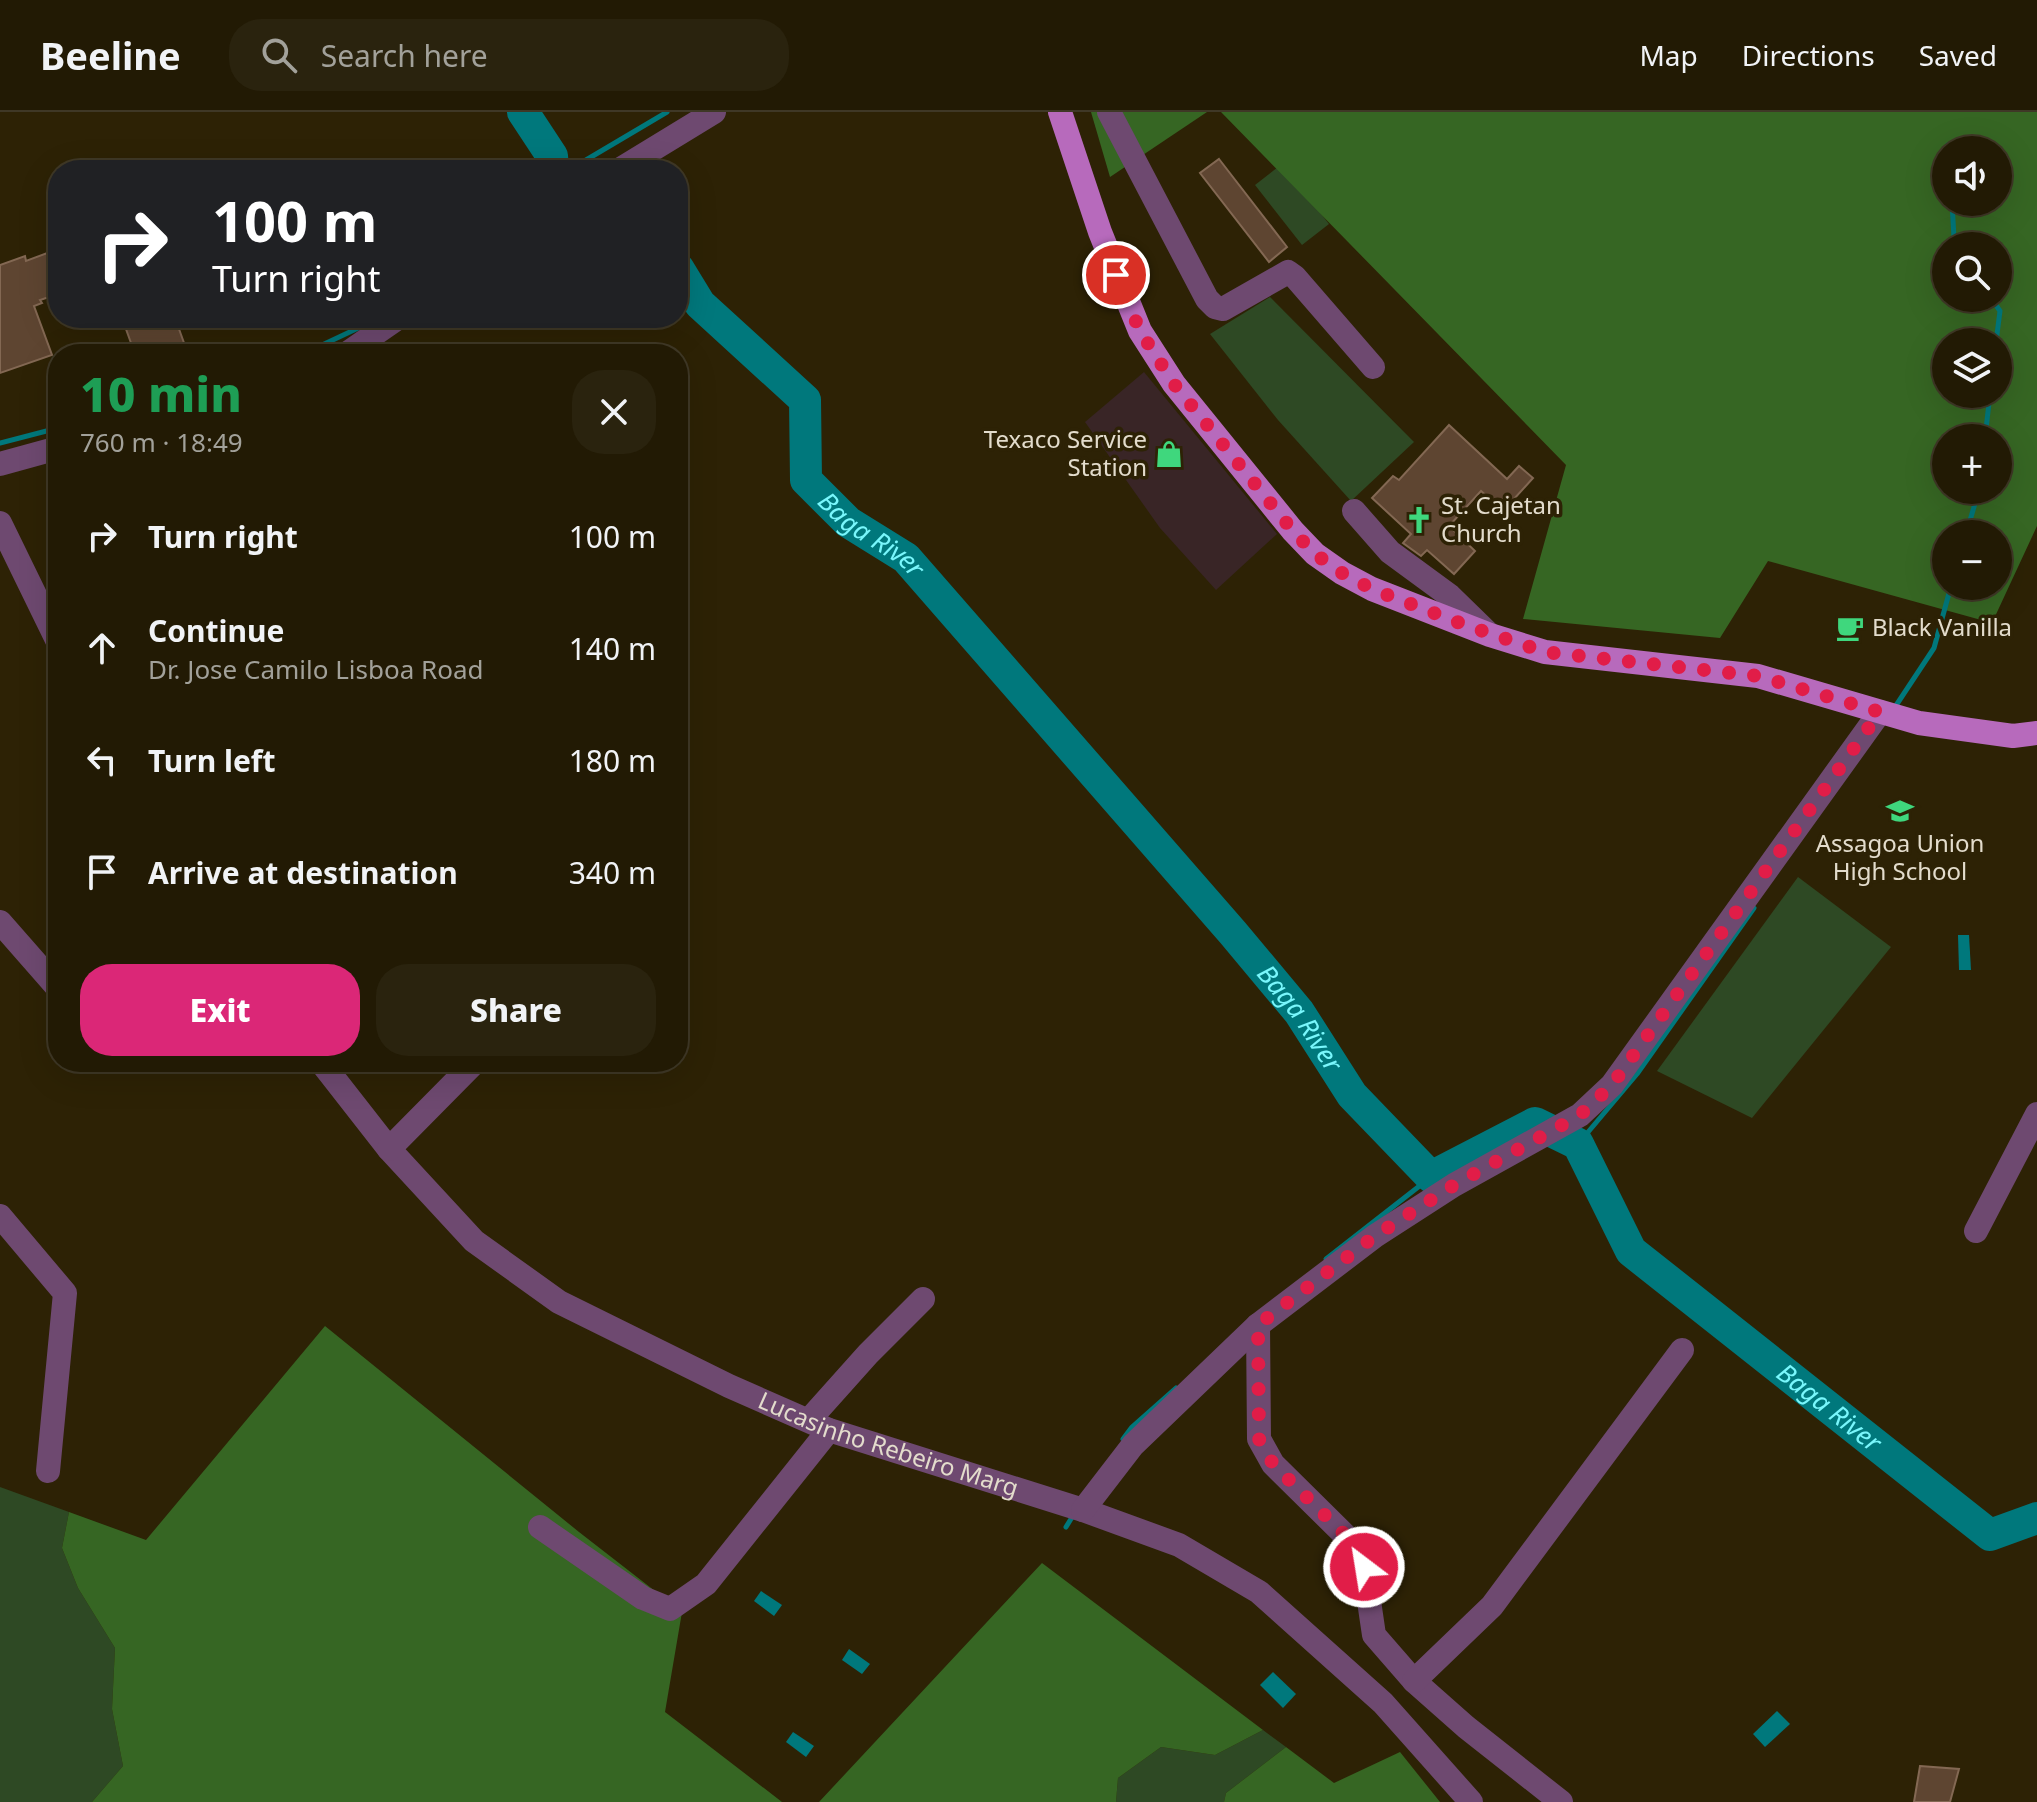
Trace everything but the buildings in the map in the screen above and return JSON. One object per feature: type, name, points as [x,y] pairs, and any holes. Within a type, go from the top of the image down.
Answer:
[{"type":"main road","points":[[1060,112],[1100,232],[1140,331],[1174,384],[1293,531],[1315,554],[1352,579],[1490,635],[1545,652],[1758,676],[1919,723],[2025,734]]},
{"type":"street","points":[[635,160],[714,112]]},
{"type":"street","points":[[1109,112],[1207,299],[1215,307],[1223,309],[1288,272],[1373,367]]},
{"type":"street","points":[[360,344],[384,328]]},
{"type":"street","points":[[0,464],[48,451]]},
{"type":"street","points":[[1354,511],[1390,552],[1450,596],[1490,635]]},
{"type":"street","points":[[0,523],[48,621]]},
{"type":"street","points":[[1083,1510],[1133,1445],[1258,1325],[1388,1227],[1454,1185],[1580,1115],[1612,1085],[1886,713]]},
{"type":"street","points":[[2025,734],[2037,745]]},
{"type":"street","points":[[0,922],[48,977]]},
{"type":"street","name":"Lucasinho Rebeiro Marg","points":[[329,1072],[389,1149],[474,1241],[559,1302],[729,1386],[819,1425],[1083,1510],[1179,1545],[1259,1592],[1383,1703],[1471,1802]]},
{"type":"street","points":[[389,1149],[465,1072]]},
{"type":"street","points":[[1976,1231],[2037,1114]]},
{"type":"street","points":[[0,1216],[65,1293],[48,1471]]},
{"type":"street","points":[[540,1527],[643,1598],[670,1609],[706,1584],[868,1354],[923,1299]]},
{"type":"street","points":[[1258,1325],[1259,1439],[1273,1464],[1359,1549],[1374,1635],[1414,1681],[1466,1727],[1561,1802]]},
{"type":"street","points":[[1414,1681],[1492,1606],[1682,1350]]},
{"type":"shaded area","points":[[1144,372],[1277,534],[1216,590],[1160,528],[1085,422]]},
{"type":"green space","points":[[1091,112],[1207,112],[1110,177]]},
{"type":"green space","points":[[1221,112],[2037,112],[2037,526],[2012,580],[2012,520],[1932,520],[1932,600],[2003,600],[1992,623],[1768,561],[1720,638],[1523,619],[1566,465]]},
{"type":"green space","points":[[1282,164],[1329,224],[1302,245],[1255,185]]},
{"type":"green space","points":[[1270,297],[1414,442],[1351,501],[1278,420],[1210,334]]},
{"type":"green space","points":[[1798,877],[1891,947],[1752,1118],[1657,1071]]},
{"type":"green space","points":[[325,1326],[682,1612],[665,1712],[782,1802],[92,1802],[123,1766],[112,1709],[115,1648],[78,1588],[62,1548],[69,1512],[146,1540]]},
{"type":"green space","points":[[0,1487],[69,1512],[62,1548],[78,1588],[115,1648],[112,1709],[123,1766],[92,1802],[0,1802]]},
{"type":"green space","points":[[1042,1563],[1263,1730],[1215,1755],[1161,1747],[1118,1778],[1116,1802],[819,1802]]},
{"type":"green space","points":[[1263,1730],[1286,1747],[1226,1793],[1224,1802],[1116,1802],[1118,1778],[1161,1747],[1215,1755]]},
{"type":"green space","points":[[1286,1747],[1334,1783],[1400,1752],[1440,1802],[1224,1802],[1226,1793]]},
{"type":"water","points":[[1958,935],[1969,935],[1971,970],[1959,970]]},
{"type":"water","points":[[761,1591],[782,1605],[774,1616],[754,1601]]},
{"type":"water","points":[[849,1649],[870,1664],[862,1674],[842,1660]]},
{"type":"water","points":[[1273,1672],[1296,1694],[1283,1708],[1260,1685]]},
{"type":"water","points":[[1777,1711],[1790,1724],[1765,1747],[1753,1734]]},
{"type":"water","points":[[793,1732],[814,1746],[806,1757],[786,1742]]},
{"type":"waterway","name":"Baga River","points":[[523,112],[552,160]]},
{"type":"waterway","points":[[586,160],[667,112]]},
{"type":"waterway","points":[[1953,216],[1954,232]]},
{"type":"waterway","name":"Baga River","points":[[688,284],[700,304],[805,400],[806,480],[848,522],[906,558],[1299,1012],[1352,1095],[1431,1177],[1535,1123],[1578,1144],[1631,1251],[1990,1535],[2037,1518]]},
{"type":"waterway","points":[[1998,328],[2000,312]]},
{"type":"waterway","points":[[324,344],[358,328]]},
{"type":"waterway","points":[[1987,424],[1988,408]]},
{"type":"waterway","points":[[0,443],[48,431]]},
{"type":"waterway","points":[[1970,520],[1975,504]]},
{"type":"waterway","points":[[1893,710],[1934,648],[1947,600]]},
{"type":"waterway","points":[[1578,1144],[1637,1074],[1754,908]]},
{"type":"waterway","points":[[1326,1259],[1431,1177]]},
{"type":"waterway","points":[[1123,1439],[1132,1427],[1176,1388]]},
{"type":"waterway","points":[[1066,1527],[1074,1514]]},
{"type":"place","name":"Texaco Service Station","points":[[1169,454]]},
{"type":"place","name":"St. Cajetan Church","points":[[1419,520]]},
{"type":"place","name":"Black Vanilla","points":[[1850,628]]},
{"type":"place","name":"Assagoa Union High School","points":[[1900,811]]},
{"type":"route","points":[[1116,275],[1140,331],[1174,384],[1293,531],[1315,554],[1342,573],[1372,589],[1490,635],[1545,652],[1758,676],[1880,712],[1612,1085],[1580,1115],[1454,1185],[1375,1236],[1258,1325],[1259,1439],[1273,1464],[1359,1549],[1364,1567]]}]
